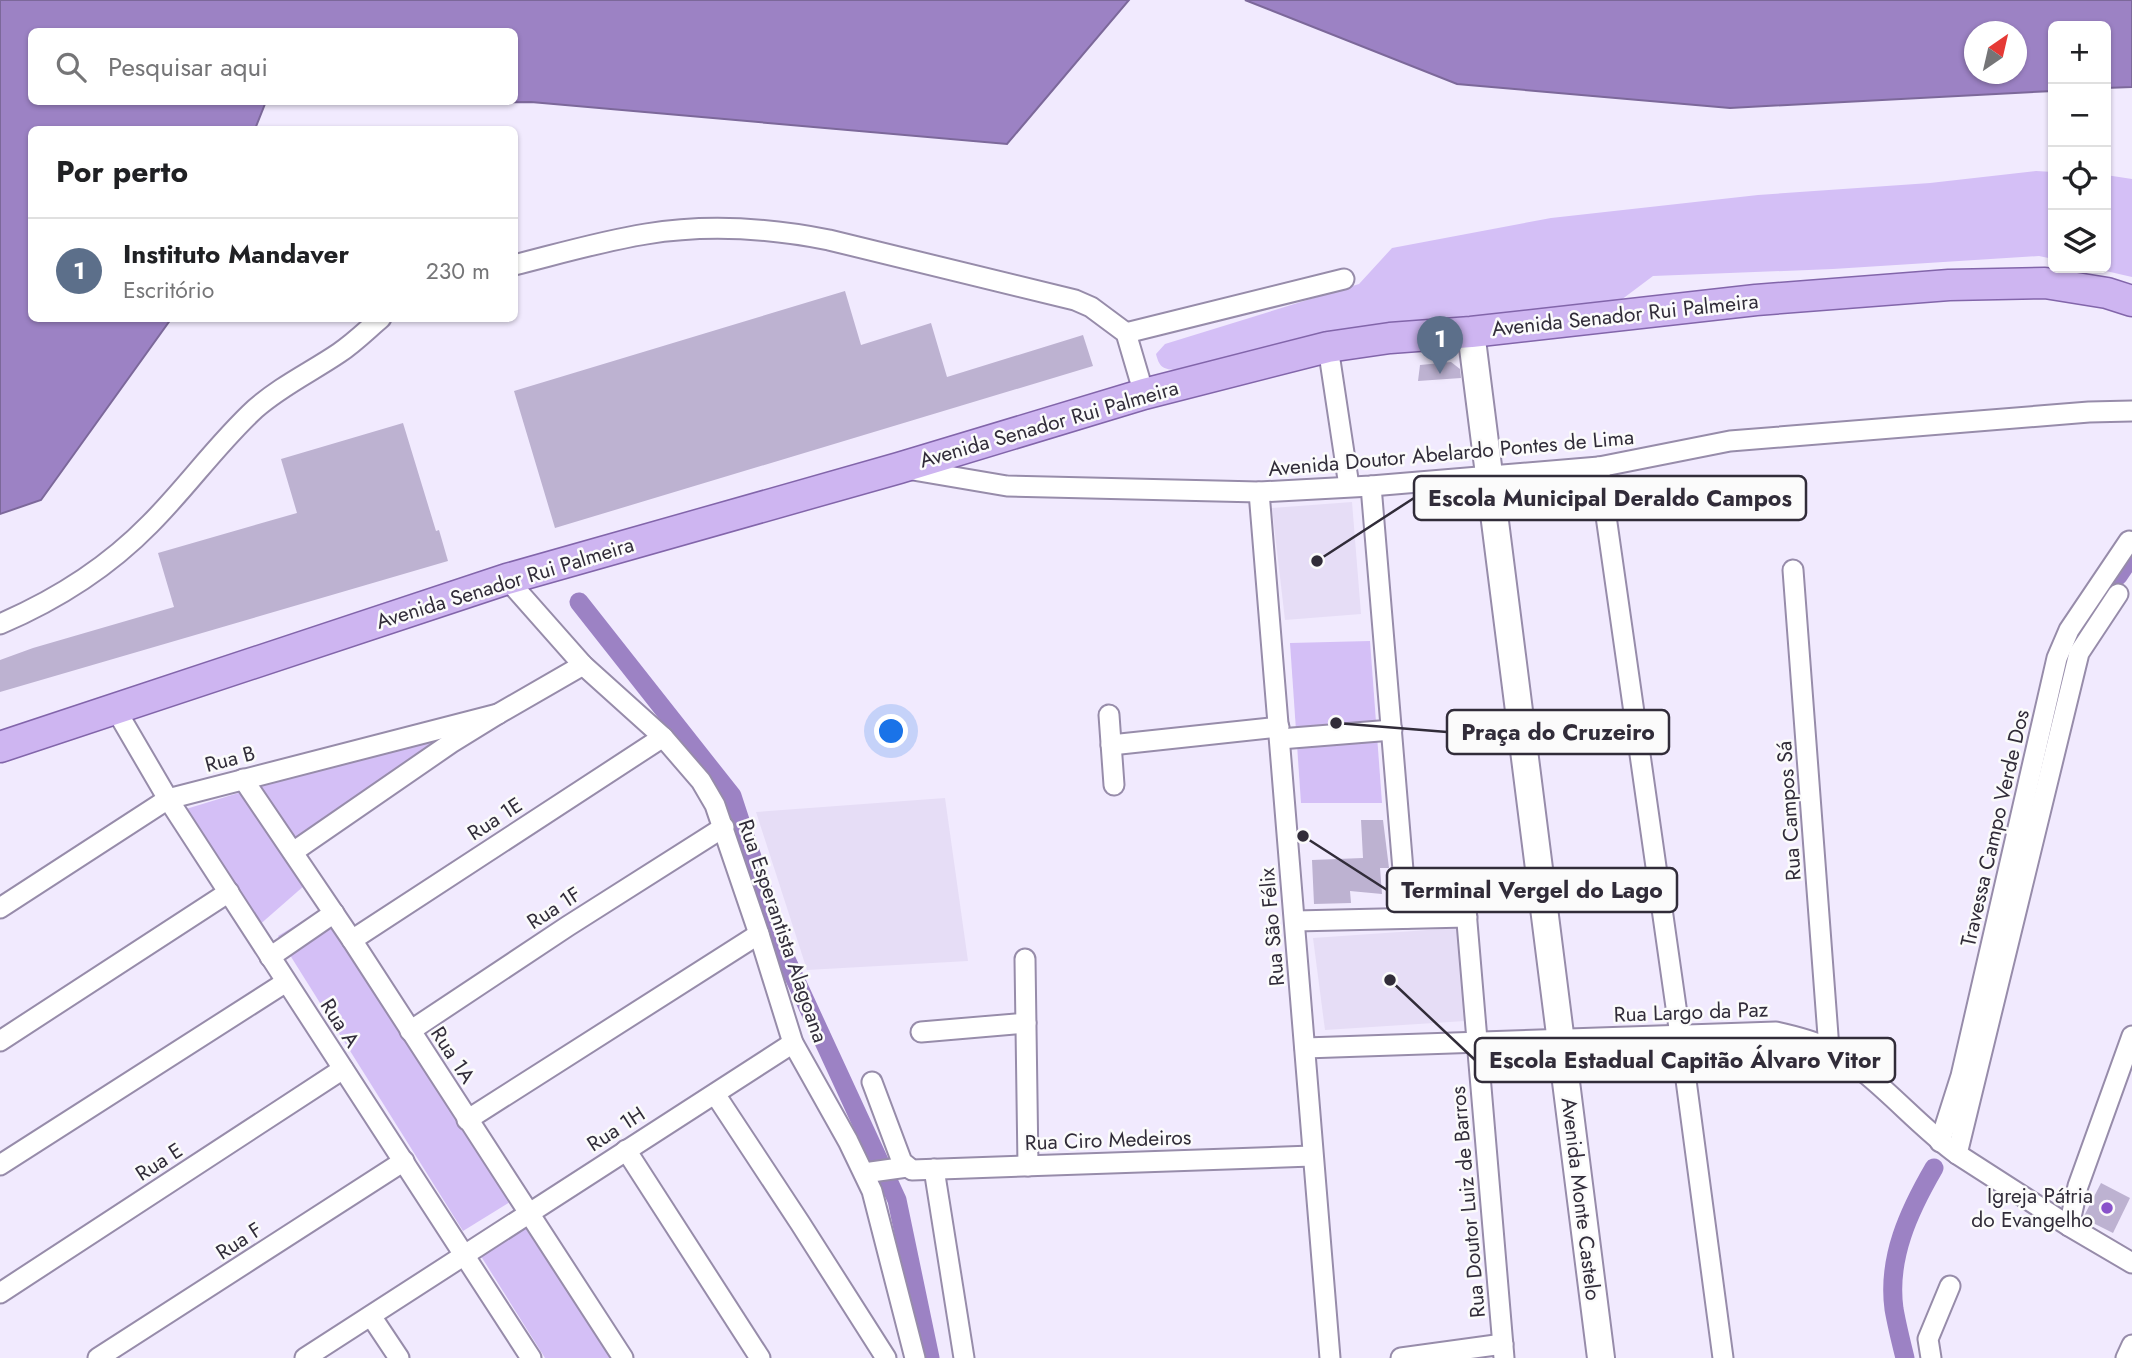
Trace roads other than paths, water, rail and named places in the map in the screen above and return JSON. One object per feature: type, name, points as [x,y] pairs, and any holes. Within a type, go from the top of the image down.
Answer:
[{"type":"main road","name":"Avenida Senador Rui Palmeira","points":[[0,747],[507,579],[900,468],[1144,394],[1328,347],[1390,338],[1471,332],[1756,300],[1949,285],[2045,283],[2108,293],[2132,301]]},
{"type":"street","points":[[518,264],[645,234],[708,228],[771,231],[829,240],[1075,300],[1091,307],[1126,332],[1144,394]]},
{"type":"street","points":[[1126,332],[1344,279]]},
{"type":"street","points":[[0,624],[55,597],[110,560],[151,523],[253,411],[281,387],[353,343],[376,322]]},
{"type":"street","name":"Avenida Monte Castelo","points":[[1471,332],[1601,1358]]},
{"type":"street","points":[[1328,347],[1349,486]]},
{"type":"street","name":"Avenida Doutor Abelardo Pontes de Lima","points":[[900,468],[1007,486],[1259,492],[1371,486],[1599,467],[1730,441],[2064,413],[2132,411]]},
{"type":"street","points":[[1599,467],[1723,1358]]},
{"type":"street","points":[[1371,486],[1406,918]]},
{"type":"street","name":"Rua São Félix","points":[[1259,492],[1330,1358]]},
{"type":"street","name":"Travessa Campo Verde Dos","points":[[1940,1142],[1961,1076],[2065,666],[2069,630],[2129,541]]},
{"type":"street","name":"Rua Campos Sá","points":[[1793,570],[1829,1049]]},
{"type":"street","name":"Rua Esperantista Alagoana","points":[[507,579],[583,665],[663,737],[701,782],[715,805],[760,934],[793,1043],[889,1169],[881,1219],[911,1356]]},
{"type":"street","points":[[1957,1154],[2065,666],[2079,653],[2118,594]]},
{"type":"street","points":[[293,852],[498,713],[583,665]]},
{"type":"street","name":"Rua A","points":[[116,710],[168,799],[531,1358]]},
{"type":"street","name":"Rua B","points":[[0,908],[168,799],[498,713]]},
{"type":"street","points":[[1109,715],[1114,785]]},
{"type":"street","points":[[1111,745],[1280,733],[1392,730]]},
{"type":"street","name":"Rua 1E","points":[[352,940],[663,737]]},
{"type":"street","name":"Rua 1A","points":[[243,779],[352,940],[623,1358]]},
{"type":"street","name":"Rua 1F","points":[[410,1031],[724,827]]},
{"type":"street","name":"Rua Doutor Luiz de Barros","points":[[1404,883],[1462,883],[1504,1351]]},
{"type":"street","points":[[0,1041],[229,892]]},
{"type":"street","points":[[270,957],[334,914]]},
{"type":"street","points":[[1295,921],[1466,917]]},
{"type":"street","points":[[467,1120],[760,934]]},
{"type":"street","points":[[1026,959],[1028,1166]]},
{"type":"street","points":[[0,1165],[286,982]]},
{"type":"street","points":[[921,1032],[1026,1023]]},
{"type":"street","name":"Rua Largo da Paz","points":[[1305,1048],[1776,1032],[1804,1038],[1829,1049],[1858,1069],[1957,1154],[2132,1263]]},
{"type":"street","points":[[2069,1226],[2078,1186],[2132,1036]]},
{"type":"street","name":"Rua 1H","points":[[305,1358],[793,1043]]},
{"type":"street","name":"Rua E","points":[[0,1293],[344,1069]]},
{"type":"street","points":[[872,1082],[889,1169]]},
{"type":"street","points":[[715,1094],[886,1358]]},
{"type":"street","points":[[626,1150],[761,1358]]},
{"type":"street","name":"Rua Ciro Medeiros","points":[[889,1169],[1312,1156]]},
{"type":"street","name":"Rua F","points":[[98,1358],[404,1161]]},
{"type":"street","points":[[934,1168],[964,1358]]},
{"type":"street","points":[[1931,1358],[1928,1339],[1950,1286]]},
{"type":"street","points":[[371,1316],[398,1358]]},
{"type":"street","points":[[2126,1358],[2132,1345]]},
{"type":"street","points":[[1401,1358],[1504,1351]]},
{"type":"waterway","points":[[2118,576],[2132,555]]},
{"type":"waterway","points":[[2085,628],[2104,597]]},
{"type":"waterway","points":[[579,602],[732,796],[784,955],[897,1200],[930,1358]]},
{"type":"waterway","points":[[1905,1358],[1894,1309],[1894,1272],[1902,1236],[1916,1201],[1934,1168]]},
{"type":"place","name":"Instituto Mandaver","points":[[1440,374]]},
{"type":"place","name":"Escola Municipal Deraldo Campos","points":[[1317,561]]},
{"type":"place","name":"Praça do Cruzeiro","points":[[1336,723]]},
{"type":"place","name":"Terminal Vergel do Lago","points":[[1303,836]]},
{"type":"place","name":"Escola Estadual Capitão Álvaro Vitor","points":[[1390,980]]},
{"type":"place","name":"Igreja Pátria do Evangelho","points":[[2107,1208]]}]
